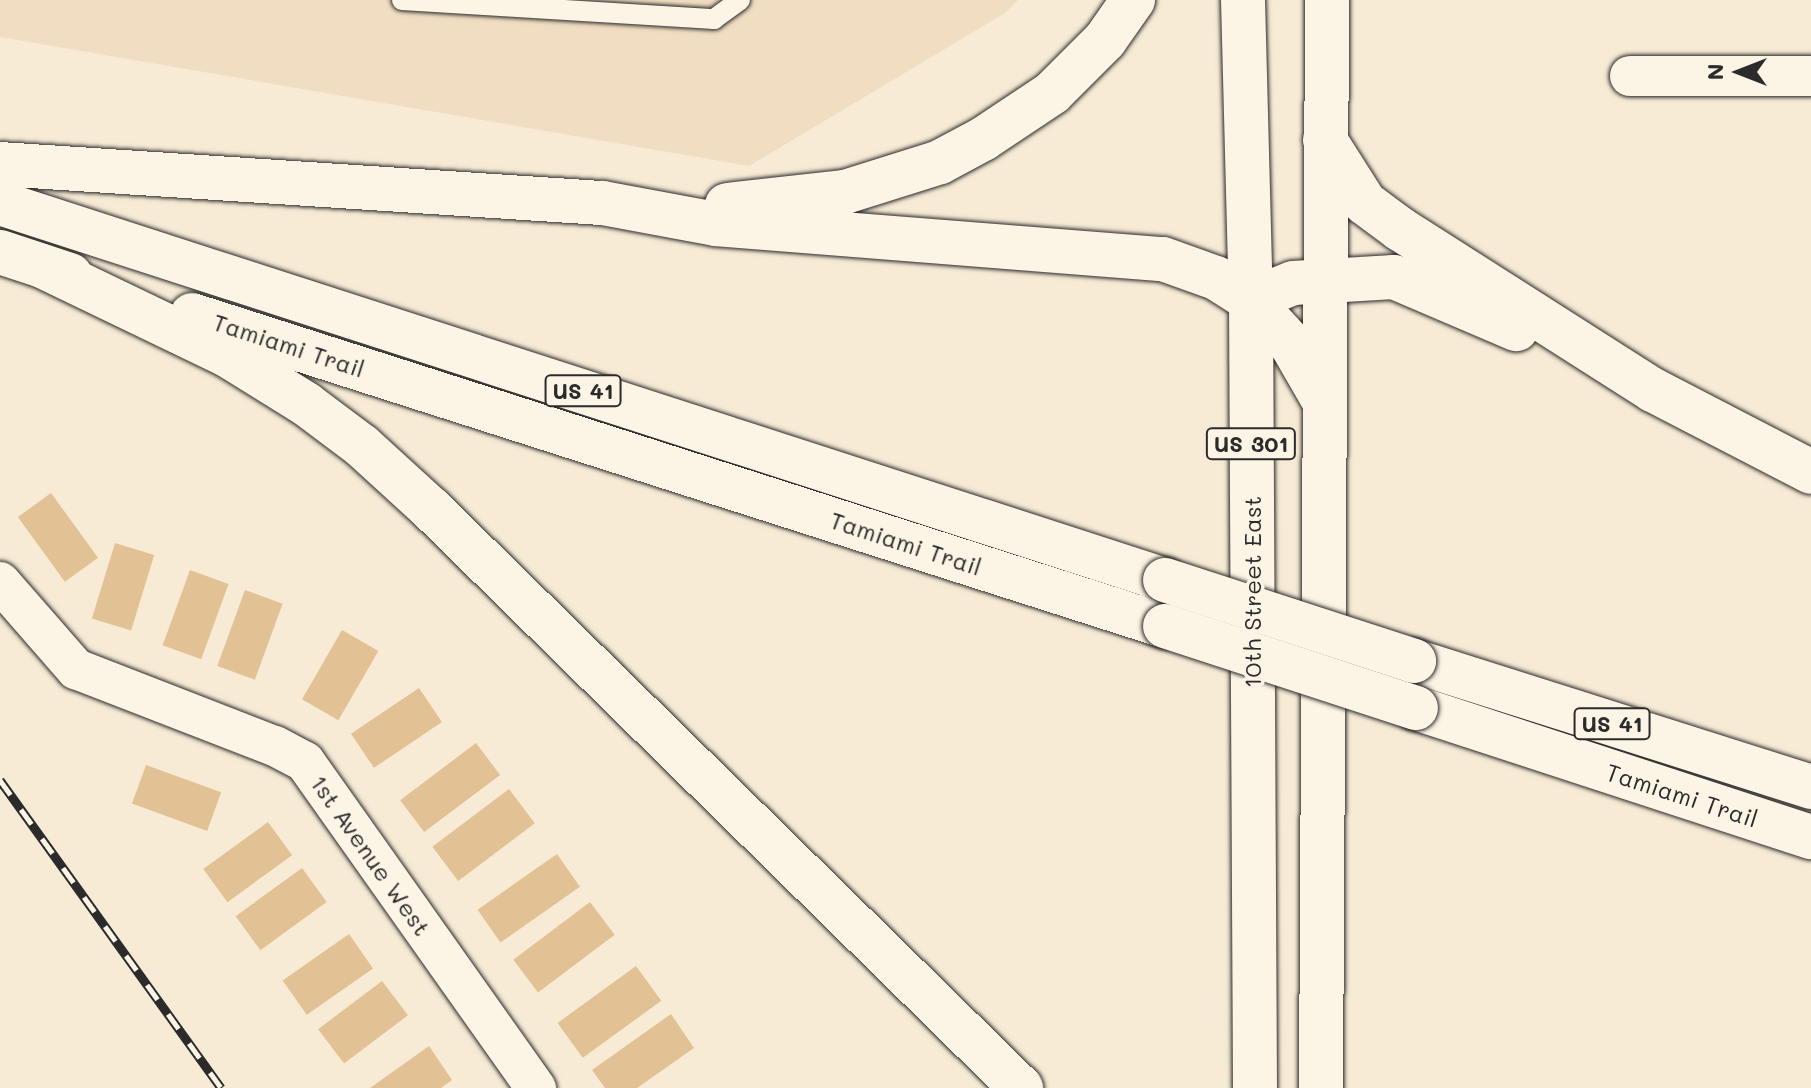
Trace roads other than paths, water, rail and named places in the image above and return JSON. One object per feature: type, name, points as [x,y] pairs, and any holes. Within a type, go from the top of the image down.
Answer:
[{"type":"main road","points":[[0,164],[602,203],[710,206],[845,192],[940,162],[983,139],[1052,93],[1105,40],[1133,0]]},
{"type":"main road","name":"10th Street East","points":[[1243,0],[1251,300],[1255,1088]]},
{"type":"main road","points":[[1321,1088],[1327,0]]},
{"type":"main road","points":[[1325,140],[1365,203],[1653,390]]},
{"type":"main road","name":"Tamiami Trail","points":[[0,203],[1811,787]]},
{"type":"main road","points":[[602,203],[715,224],[1163,259],[1216,278],[1251,300],[1291,344],[1324,401]]},
{"type":"main road","name":"Tamiami Trail","points":[[0,252],[1811,837]]},
{"type":"main road","points":[[42,266],[227,355],[306,404],[362,446],[454,531],[1021,1088]]},
{"type":"main road","points":[[1251,300],[1293,283],[1394,277],[1653,390],[1811,472]]},
{"type":"street","points":[[1630,76],[1811,76]]},
{"type":"street","name":"1st Avenue West","points":[[0,582],[76,669],[275,746],[305,762],[536,1088]]},
{"type":"lane","points":[[402,0],[714,19],[740,0]]},
{"type":"railway","points":[[0,780],[221,1088]]}]
